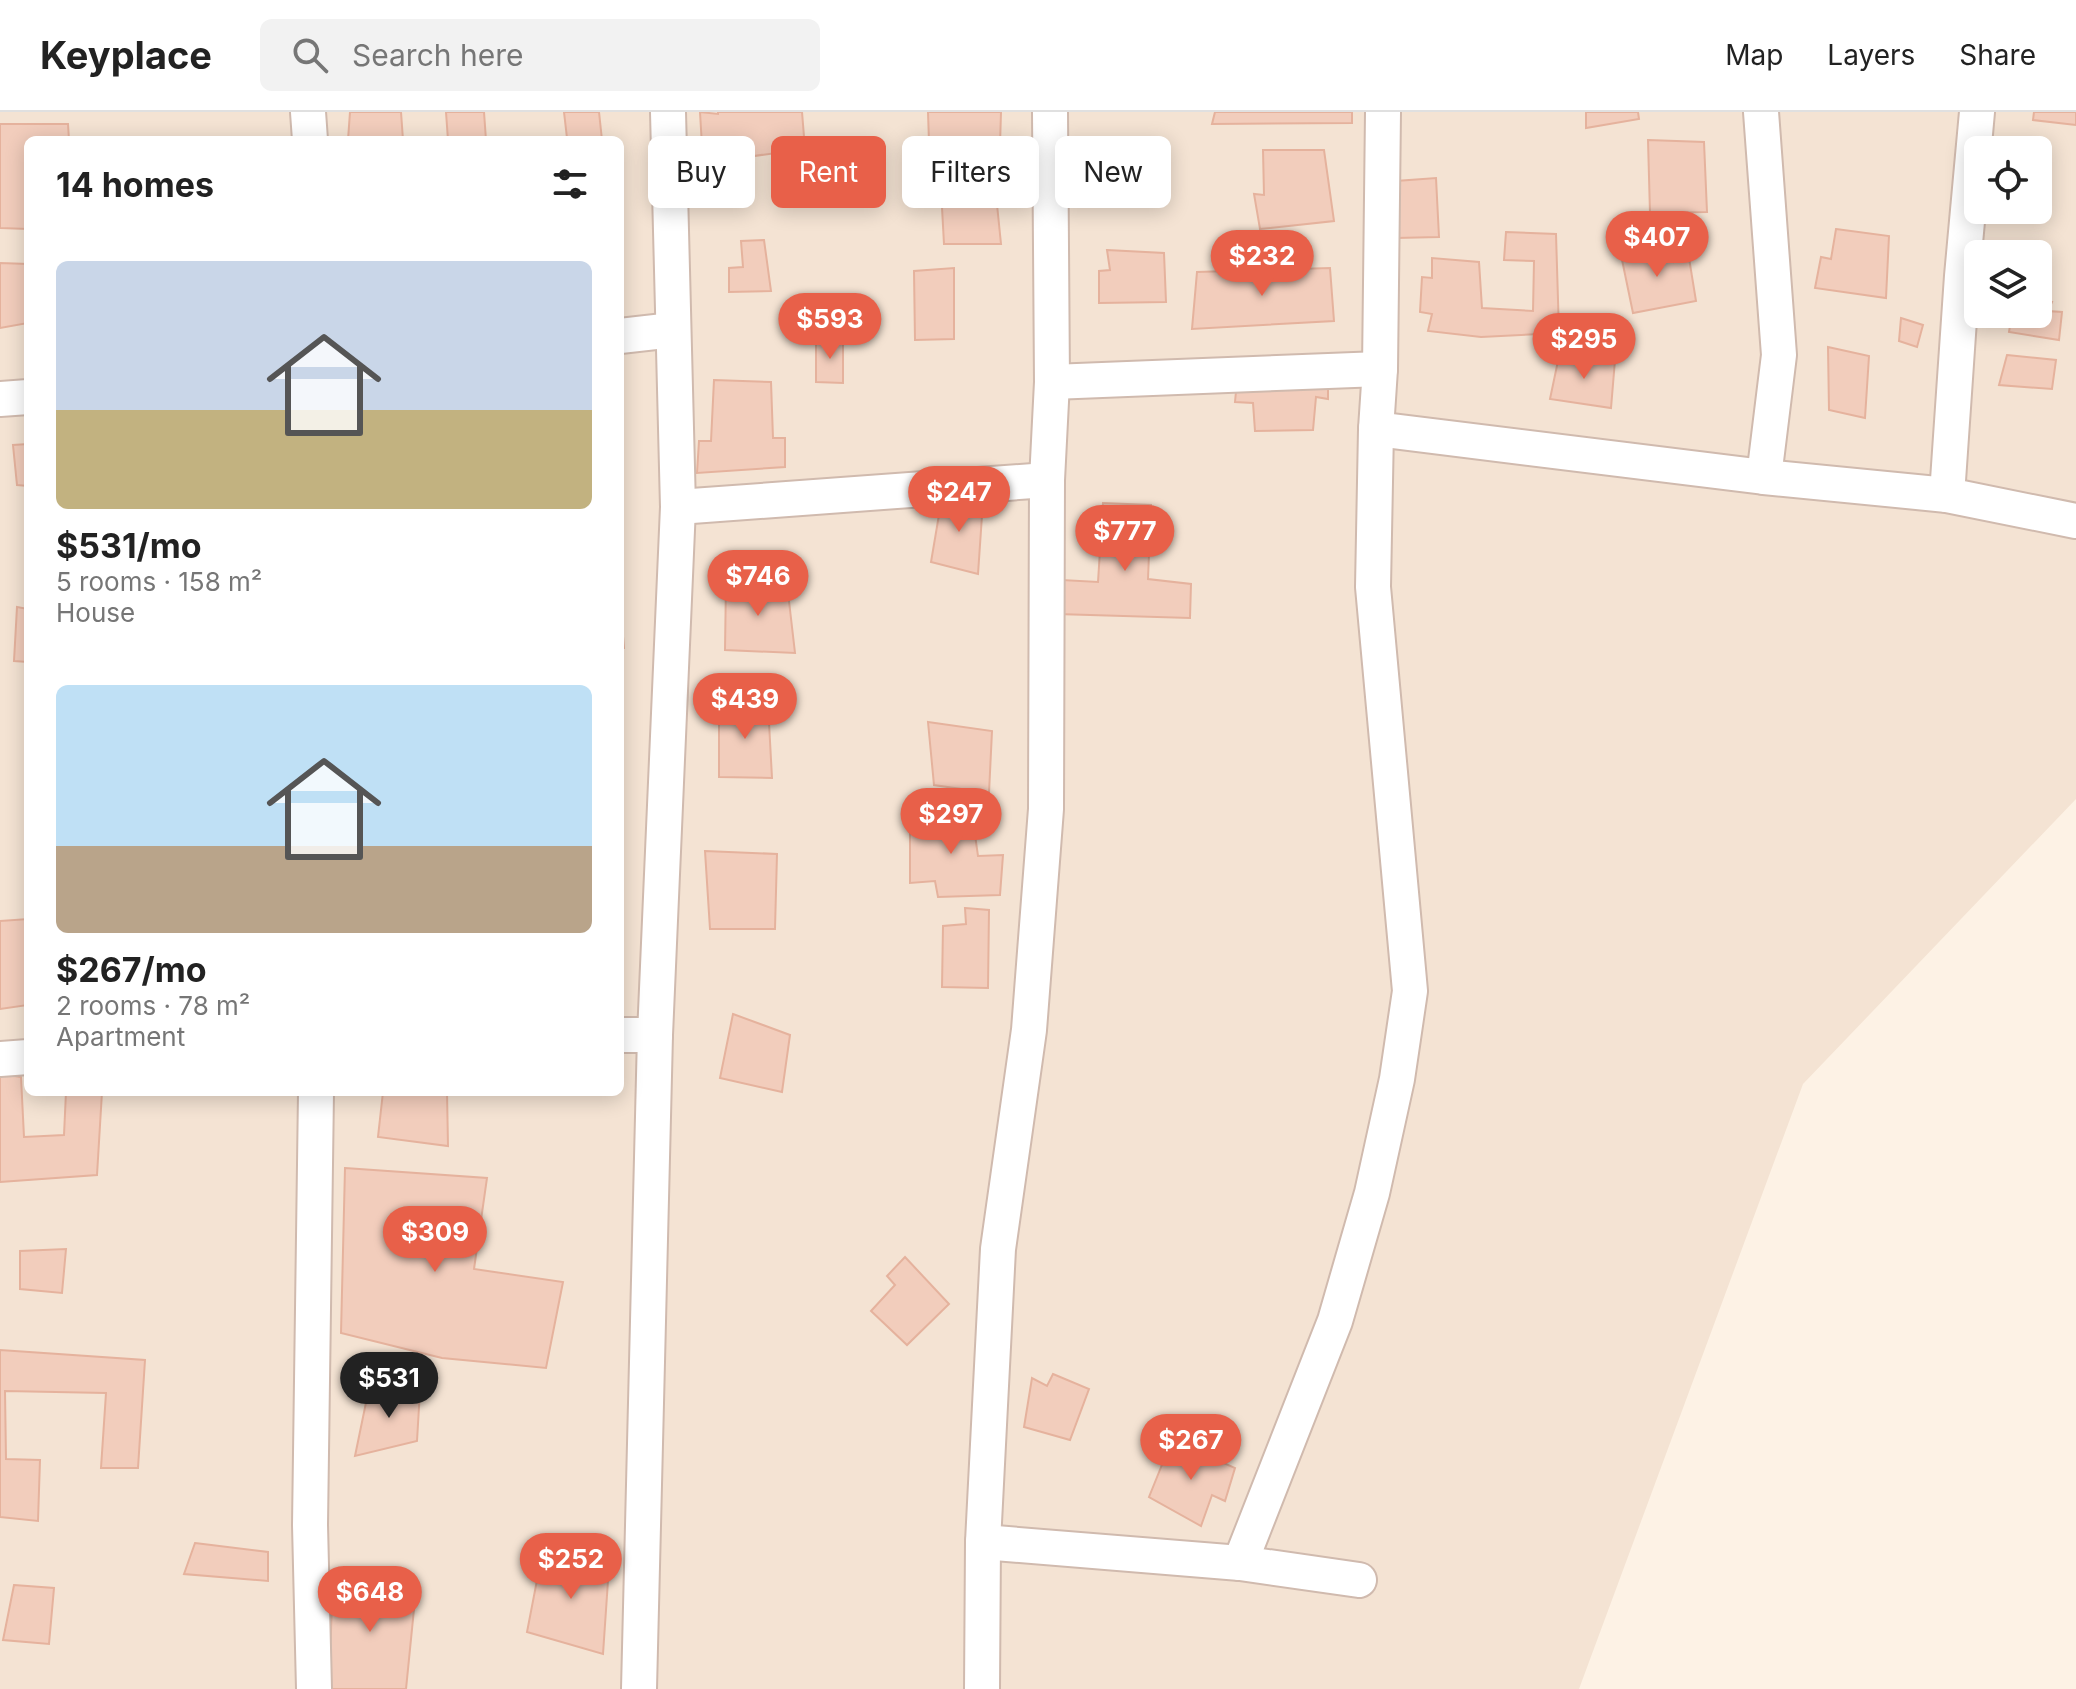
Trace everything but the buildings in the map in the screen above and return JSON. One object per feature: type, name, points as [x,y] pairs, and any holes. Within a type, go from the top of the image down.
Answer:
[{"type":"street","points":[[308,112],[310,136]]},
{"type":"street","points":[[639,1689],[655,1035],[678,507],[668,112]]},
{"type":"street","points":[[982,1689],[983,1542],[998,1249],[1029,1030],[1046,809],[1047,480],[1052,382],[1050,112]]},
{"type":"street","points":[[1240,1563],[1335,1321],[1372,1193],[1397,1079],[1410,991],[1373,587],[1380,369],[1383,112]]},
{"type":"street","points":[[1761,112],[1779,355],[1764,477]]},
{"type":"street","points":[[1947,495],[1977,112]]},
{"type":"street","points":[[624,336],[673,330]]},
{"type":"street","points":[[1052,382],[1380,369]]},
{"type":"street","points":[[0,399],[24,397]]},
{"type":"street","points":[[1376,429],[1764,477],[1947,495],[2076,521]]},
{"type":"street","points":[[678,507],[1047,480]]},
{"type":"street","points":[[624,1035],[655,1035]]},
{"type":"street","points":[[0,1059],[24,1057]]},
{"type":"street","points":[[314,1689],[310,1525],[316,1096]]},
{"type":"street","points":[[983,1542],[1240,1563],[1359,1580]]},
{"type":"shaded area","points":[[0,112],[2076,112],[2076,799],[1803,1084],[1579,1689],[0,1689]]}]
